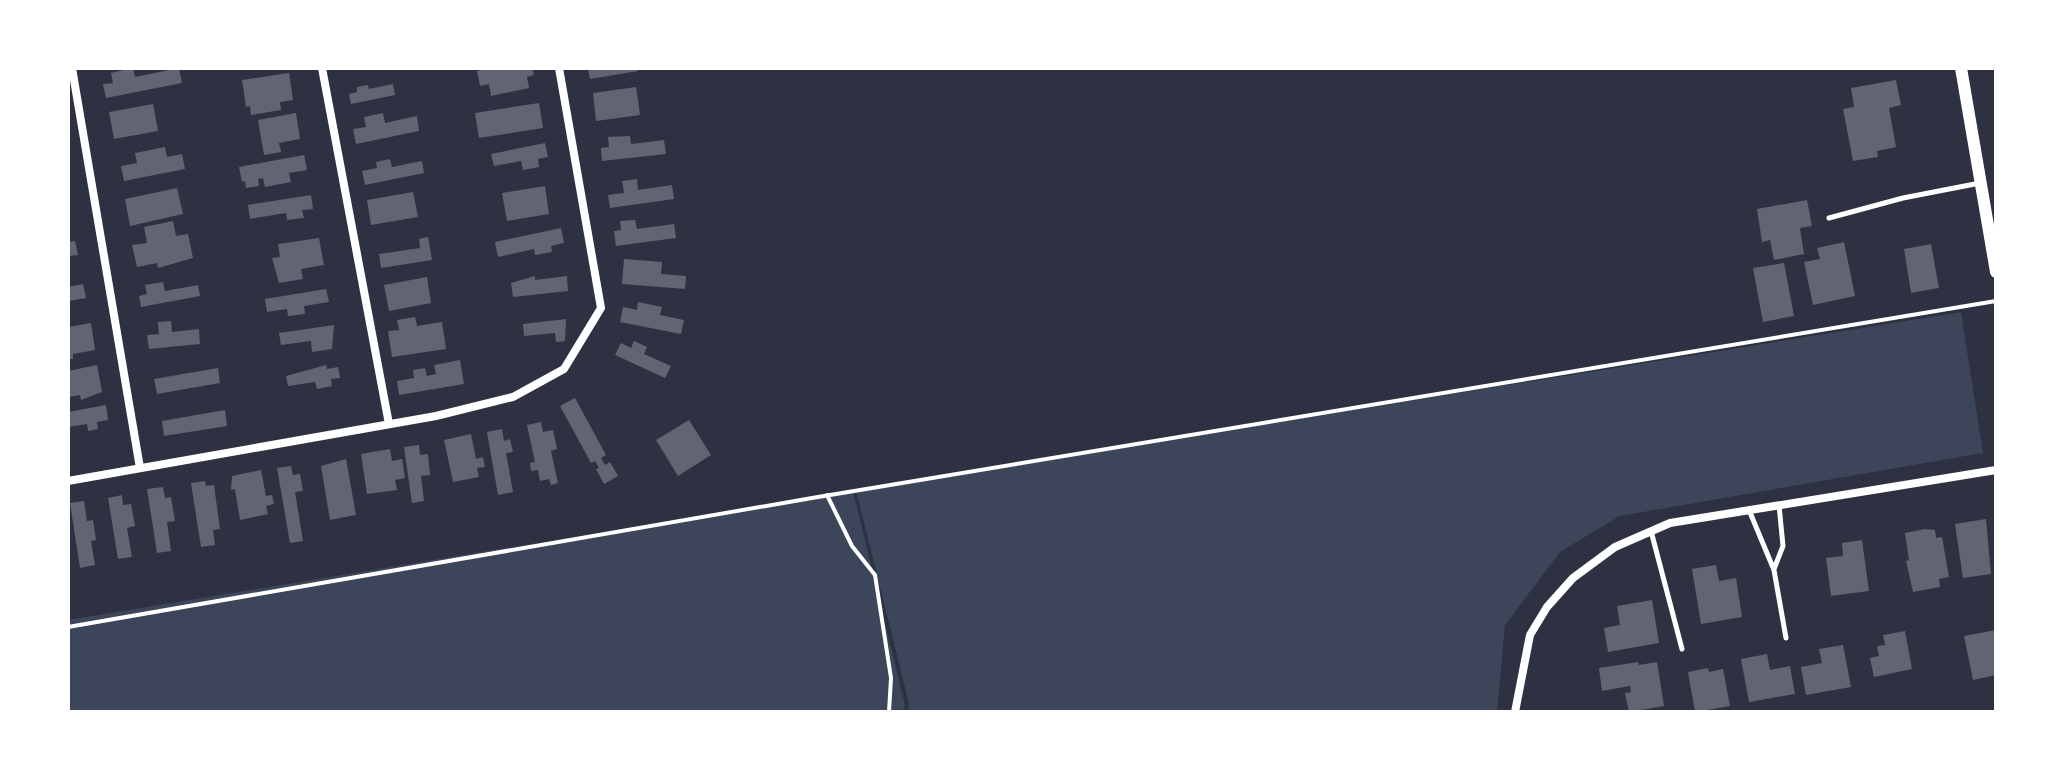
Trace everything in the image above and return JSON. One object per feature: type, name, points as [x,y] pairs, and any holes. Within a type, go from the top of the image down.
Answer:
[{"type":"street","points":[[72,68],[140,468]]},
{"type":"street","points":[[322,68],[389,424]]},
{"type":"street","points":[[68,481],[389,424],[513,397],[564,369],[601,308],[559,68]]},
{"type":"street","points":[[1961,68],[1996,272]]},
{"type":"street","points":[[1515,712],[1530,635],[1547,607],[1573,578],[1615,547],[1670,523],[1996,470]]},
{"type":"lane","points":[[1829,218],[1903,198],[1981,183]]},
{"type":"lane","points":[[1774,570],[1783,546],[1779,505]]},
{"type":"lane","points":[[1749,510],[1774,570],[1786,638]]},
{"type":"lane","points":[[1651,531],[1682,649]]},
{"type":"path","points":[[68,627],[827,495],[1996,301]]},
{"type":"path","points":[[827,495],[852,546],[875,575],[891,678],[889,712]]},
{"type":"shaded area","points":[[1961,312],[1983,453],[1620,516],[1560,552],[1505,625],[1497,712],[907,712],[909,704],[856,490]]},
{"type":"shaded area","points":[[853,491],[905,705],[903,712],[68,712],[68,620]]},
{"type":"building","points":[[133,68],[135,77],[179,68],[182,83],[106,98],[103,84],[113,83],[111,73]]},
{"type":"building","points":[[532,68],[534,75],[527,77],[529,88],[491,96],[489,84],[480,86],[477,71]]},
{"type":"building","points":[[588,68],[637,68],[638,71],[590,79]]},
{"type":"building","points":[[289,73],[293,100],[280,102],[281,110],[251,115],[250,106],[246,107],[242,80]]},
{"type":"building","points":[[1896,80],[1901,105],[1889,108],[1896,147],[1877,151],[1878,157],[1853,161],[1843,109],[1854,107],[1851,88]]},
{"type":"building","points":[[393,84],[395,95],[351,104],[349,94],[357,92],[357,87],[368,85],[369,89]]},
{"type":"building","points":[[636,87],[640,115],[596,121],[593,93]]},
{"type":"building","points":[[539,103],[543,128],[479,138],[475,113]]},
{"type":"building","points":[[153,104],[158,131],[114,139],[109,112]]},
{"type":"building","points":[[296,113],[300,139],[279,143],[281,152],[264,155],[258,120]]},
{"type":"building","points":[[383,113],[385,123],[417,116],[419,131],[356,144],[353,129],[366,127],[364,117]]},
{"type":"building","points":[[630,136],[631,144],[664,140],[666,154],[602,161],[601,148],[609,147],[608,137]]},
{"type":"building","points":[[545,143],[548,157],[538,159],[539,167],[523,170],[521,161],[494,166],[491,154]]},
{"type":"building","points":[[165,147],[167,157],[182,154],[185,169],[124,181],[121,166],[137,163],[135,153]]},
{"type":"building","points":[[304,155],[307,170],[289,173],[291,182],[265,187],[263,178],[258,179],[259,186],[246,188],[245,181],[242,182],[239,167]]},
{"type":"building","points":[[390,159],[392,167],[422,161],[424,173],[365,185],[362,171],[377,168],[376,162]]},
{"type":"building","points":[[637,179],[638,190],[672,185],[674,199],[610,208],[608,195],[624,193],[622,181]]},
{"type":"building","points":[[545,186],[549,214],[507,221],[502,193]]},
{"type":"building","points":[[177,188],[183,214],[130,226],[125,199]]},
{"type":"building","points":[[413,192],[418,217],[371,225],[367,200]]},
{"type":"building","points":[[311,195],[313,209],[302,210],[304,218],[287,220],[286,213],[250,219],[248,205]]},
{"type":"building","points":[[1807,200],[1812,226],[1800,228],[1804,254],[1774,260],[1770,240],[1762,242],[1757,209]]},
{"type":"building","points":[[635,220],[637,229],[674,224],[676,238],[616,246],[614,231],[621,230],[620,221]]},
{"type":"building","points":[[173,221],[176,236],[188,234],[193,258],[158,268],[157,263],[137,267],[132,245],[147,243],[144,227]]},
{"type":"building","points":[[561,228],[564,243],[551,246],[552,252],[535,255],[534,249],[498,257],[495,242]]},
{"type":"building","points":[[428,237],[432,260],[381,268],[379,254],[420,248],[419,239]]},
{"type":"building","points":[[319,238],[324,265],[301,269],[303,279],[279,283],[272,258],[280,257],[278,244]]},
{"type":"building","points":[[75,241],[78,255],[68,256],[68,242]]},
{"type":"building","points":[[1844,242],[1855,296],[1813,305],[1804,262],[1820,259],[1817,248]]},
{"type":"building","points":[[1931,244],[1939,288],[1911,293],[1904,249]]},
{"type":"building","points":[[624,259],[662,262],[661,274],[686,276],[685,289],[622,284]]},
{"type":"building","points":[[1784,263],[1794,316],[1763,322],[1753,268]]},
{"type":"building","points":[[535,276],[535,280],[567,276],[568,291],[513,297],[511,283]]},
{"type":"building","points":[[427,277],[431,303],[389,311],[384,285]]},
{"type":"building","points":[[163,282],[165,291],[198,285],[200,296],[141,307],[139,296],[147,294],[145,285]]},
{"type":"building","points":[[83,284],[86,298],[68,301],[68,287]]},
{"type":"building","points":[[326,289],[329,302],[304,306],[305,314],[288,316],[287,309],[267,312],[265,299]]},
{"type":"building","points":[[638,302],[662,307],[660,315],[684,320],[681,334],[620,322],[623,307],[637,310]]},
{"type":"building","points":[[415,317],[417,326],[442,322],[446,349],[392,357],[388,331],[399,330],[397,320]]},
{"type":"building","points":[[566,319],[565,341],[556,342],[555,333],[524,336],[523,324]]},
{"type":"building","points":[[171,321],[172,332],[199,329],[200,344],[149,349],[147,335],[159,334],[158,322]]},
{"type":"building","points":[[91,323],[95,350],[73,354],[73,359],[68,359],[68,327]]},
{"type":"building","points":[[334,325],[332,349],[312,352],[311,341],[281,345],[279,333]]},
{"type":"building","points":[[634,341],[647,347],[644,354],[671,366],[665,378],[615,355],[621,343],[631,348]]},
{"type":"building","points":[[460,360],[464,384],[399,395],[397,381],[414,378],[413,370],[425,368],[427,376],[436,374],[434,365]]},
{"type":"building","points":[[97,365],[102,392],[81,400],[80,395],[68,397],[68,371]]},
{"type":"building","points":[[326,365],[327,369],[338,367],[340,378],[331,379],[332,386],[317,389],[315,382],[288,386],[286,376]]},
{"type":"building","points":[[218,368],[220,383],[157,394],[154,379]]},
{"type":"building","points":[[575,398],[606,455],[601,458],[605,465],[610,462],[618,476],[604,484],[596,469],[599,468],[595,461],[591,463],[560,406]]},
{"type":"building","points":[[106,405],[108,420],[97,422],[98,429],[88,431],[87,424],[68,427],[68,412]]},
{"type":"building","points":[[225,410],[227,426],[164,436],[162,421]]},
{"type":"building","points":[[689,420],[711,455],[678,476],[656,440]]},
{"type":"building","points":[[541,422],[543,432],[553,430],[557,449],[551,451],[558,483],[551,485],[549,479],[540,481],[538,470],[531,471],[530,463],[535,462],[527,425]]},
{"type":"building","points":[[502,429],[504,441],[510,439],[513,452],[506,453],[513,492],[498,495],[487,432]]},
{"type":"building","points":[[471,434],[476,459],[483,457],[485,467],[477,468],[479,477],[453,482],[444,440]]},
{"type":"building","points":[[419,445],[420,455],[428,454],[430,475],[421,476],[424,501],[412,503],[404,447]]},
{"type":"building","points":[[390,449],[392,461],[402,459],[405,478],[395,480],[397,490],[367,494],[361,454]]},
{"type":"building","points":[[346,459],[356,515],[330,520],[321,466]]},
{"type":"building","points":[[291,466],[293,475],[300,474],[303,491],[295,492],[303,541],[290,543],[277,468]]},
{"type":"building","points":[[261,470],[266,496],[272,495],[274,504],[266,506],[268,514],[240,520],[235,489],[231,490],[232,476]]},
{"type":"building","points":[[205,481],[206,486],[214,485],[220,529],[213,530],[215,545],[201,547],[191,483]]},
{"type":"building","points":[[163,487],[165,498],[171,497],[175,521],[167,522],[171,551],[157,553],[147,489]]},
{"type":"building","points":[[122,495],[123,505],[131,504],[135,526],[127,528],[132,557],[118,559],[108,498]]},
{"type":"building","points":[[84,501],[87,521],[93,520],[96,540],[91,541],[95,565],[80,568],[70,503]]},
{"type":"building","points":[[1986,519],[1991,574],[1963,578],[1955,524]]},
{"type":"building","points":[[1935,530],[1936,538],[1942,537],[1949,577],[1939,579],[1940,587],[1913,592],[1906,561],[1909,560],[1905,533]]},
{"type":"building","points":[[1862,540],[1869,591],[1831,596],[1826,558],[1843,556],[1842,543]]},
{"type":"building","points":[[1716,565],[1719,581],[1736,578],[1742,617],[1701,624],[1692,569]]},
{"type":"building","points":[[1652,600],[1659,643],[1608,652],[1604,628],[1620,625],[1617,606]]},
{"type":"building","points":[[1996,630],[1996,675],[1973,680],[1964,636]]},
{"type":"building","points":[[1905,631],[1912,669],[1874,677],[1870,658],[1879,656],[1877,646],[1885,645],[1883,635]]},
{"type":"building","points":[[1843,645],[1851,687],[1806,695],[1801,667],[1822,663],[1819,649]]},
{"type":"building","points":[[1767,654],[1770,670],[1790,666],[1795,694],[1749,702],[1741,659]]},
{"type":"building","points":[[1638,662],[1639,665],[1657,662],[1664,706],[1629,712],[1625,693],[1631,692],[1630,686],[1602,691],[1599,668]]},
{"type":"building","points":[[1708,668],[1709,672],[1723,669],[1730,706],[1695,712],[1688,672]]}]
